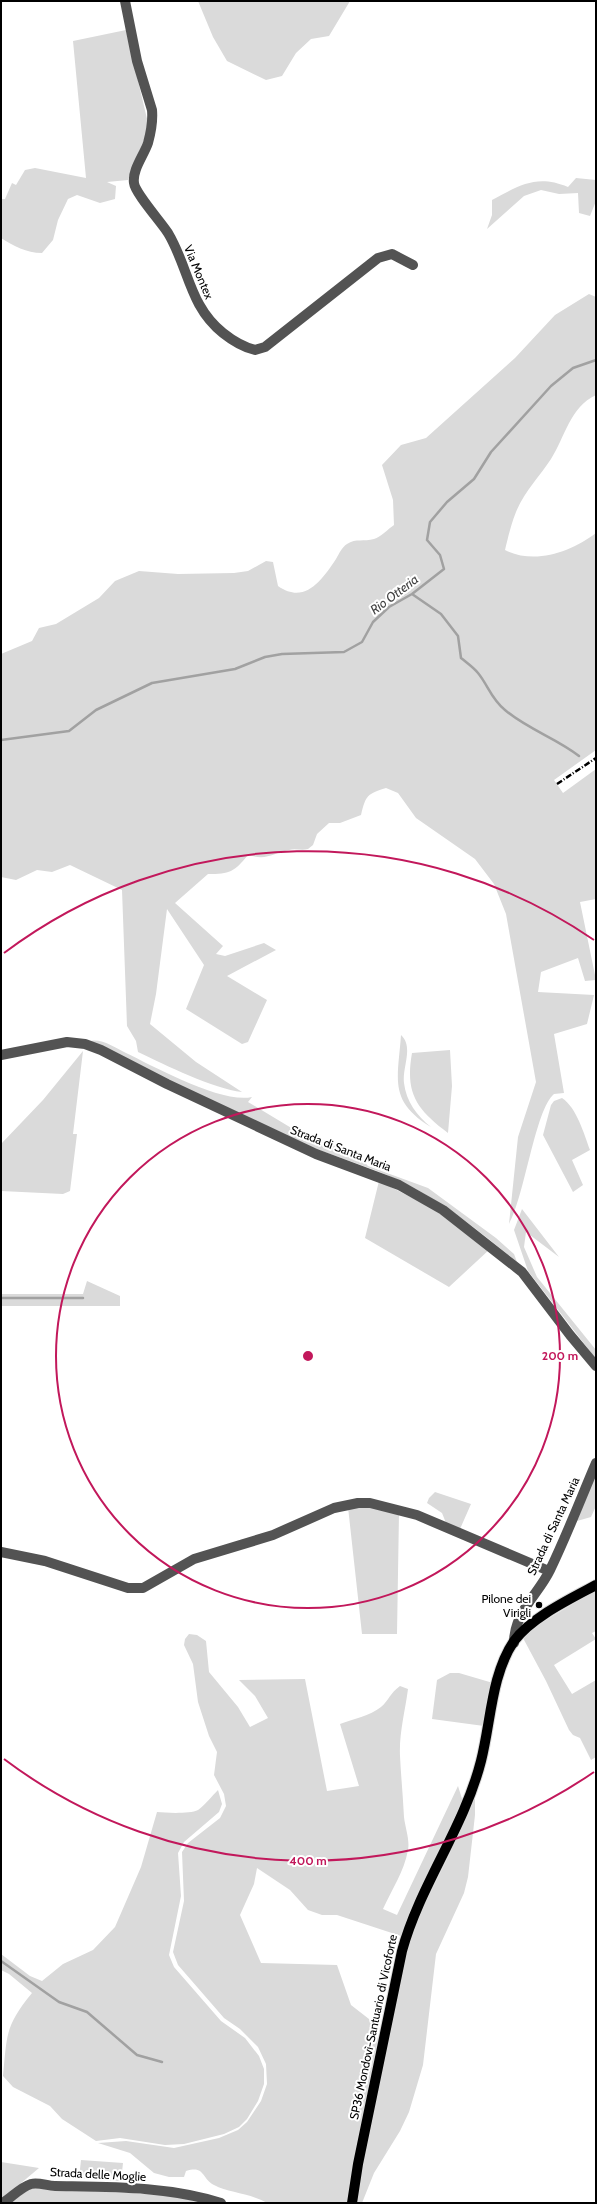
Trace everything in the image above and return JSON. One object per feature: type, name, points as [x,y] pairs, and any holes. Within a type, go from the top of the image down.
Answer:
[{"type":"main road","name":"SP36 Mondovì-Santuario di Vicoforte","points":[[352,2203],[359,2156],[404,1942],[413,1917],[470,1796],[481,1761],[501,1670],[514,1642],[530,1624],[596,1584]]},
{"type":"street","name":"Via Montex","points":[[125,1],[137,62],[152,110],[153,119],[148,143],[134,176],[135,188],[169,235],[197,303],[206,317],[220,330],[233,341],[255,350],[265,347],[378,258],[392,254],[413,265]]},
{"type":"street","name":"Strada di Santa Maria","points":[[1,1055],[67,1042],[85,1044],[101,1050],[167,1084],[316,1154],[399,1185],[443,1210],[522,1272],[574,1340],[596,1366]]},
{"type":"street","name":"Strada di Santa Maria","points":[[514,1642],[514,1629],[518,1620],[550,1571],[596,1463]]},
{"type":"street","points":[[1,1552],[46,1561],[128,1588],[140,1589],[198,1557],[273,1535],[339,1506],[364,1503],[417,1515],[550,1571]]},
{"type":"street","name":"Strada delle Moglie","points":[[3,2203],[26,2186],[36,2184],[54,2186],[109,2186],[168,2192],[221,2203]]},
{"type":"shaded area","points":[[198,1],[350,1],[329,36],[311,39],[296,53],[282,76],[266,80],[227,61],[213,37]]},
{"type":"shaded area","points":[[126,30],[148,123],[147,132],[128,180],[107,182],[116,186],[115,199],[100,203],[77,195],[68,199],[58,220],[53,240],[42,253],[31,252],[15,246],[1,238],[1,199],[5,199],[12,183],[16,185],[25,170],[35,168],[86,178],[73,41]]},
{"type":"shaded area","points":[[576,178],[596,180],[596,201],[590,216],[579,213],[578,193],[559,194],[541,190],[524,196],[487,229],[492,215],[492,200],[529,183],[547,181],[568,187]]},
{"type":"shaded area","points":[[589,294],[596,297],[596,395],[587,400],[574,415],[551,459],[523,498],[514,517],[505,550],[528,556],[552,554],[575,546],[596,533],[596,750],[554,780],[563,793],[596,769],[596,899],[580,902],[596,980],[585,981],[578,958],[541,972],[538,992],[594,995],[587,1024],[554,1034],[564,1093],[554,1094],[547,1103],[541,1117],[515,1211],[509,1224],[518,1137],[536,1082],[506,914],[494,884],[475,859],[416,818],[398,793],[386,788],[368,796],[364,803],[361,815],[340,823],[329,823],[317,834],[313,845],[308,849],[292,849],[265,857],[248,855],[231,871],[208,874],[175,903],[223,946],[216,954],[225,956],[264,943],[276,950],[227,976],[267,1000],[248,1042],[242,1044],[186,1009],[204,965],[167,909],[156,994],[150,1024],[196,1062],[242,1092],[218,1086],[190,1076],[138,1052],[136,1041],[127,1026],[122,890],[70,865],[52,872],[37,870],[16,880],[1,877],[1,654],[32,641],[39,628],[56,624],[99,598],[115,581],[139,571],[178,574],[234,573],[248,571],[266,561],[273,562],[278,586],[296,593],[312,588],[325,575],[345,545],[354,541],[377,538],[394,525],[393,500],[382,465],[401,445],[426,438],[515,358],[555,315]]},
{"type":"shaded area","points":[[401,1035],[407,1045],[407,1058],[404,1077],[405,1090],[413,1108],[431,1127],[417,1117],[408,1108],[402,1098],[398,1077]]},
{"type":"shaded area","points":[[94,1040],[109,1044],[171,1075],[207,1090],[239,1098],[252,1097],[248,1102],[308,1138],[354,1151],[368,1166],[428,1188],[496,1238],[514,1254],[517,1262],[455,1214],[405,1183],[375,1170],[294,1140],[89,1041]]},
{"type":"shaded area","points":[[450,1050],[452,1086],[448,1133],[428,1116],[415,1099],[410,1079],[410,1067],[412,1053]]},
{"type":"shaded area","points":[[83,1051],[73,1134],[77,1134],[70,1191],[63,1194],[1,1191],[1,1144],[43,1100]]},
{"type":"shaded area","points":[[562,1098],[572,1108],[576,1115],[590,1150],[572,1160],[583,1185],[573,1192],[543,1135],[551,1105],[554,1101]]},
{"type":"shaded area","points":[[379,1181],[440,1212],[490,1249],[449,1287],[365,1238]]},
{"type":"shaded area","points":[[522,1209],[559,1257],[526,1232],[524,1247],[537,1277],[596,1350],[596,1359],[528,1271],[514,1230]]},
{"type":"shaded area","points":[[87,1281],[120,1296],[120,1306],[1,1306],[1,1294],[83,1294]]},
{"type":"shaded area","points":[[596,1473],[596,1506],[591,1517],[577,1521]]},
{"type":"shaded area","points":[[435,1492],[471,1504],[460,1529],[446,1523],[442,1513],[427,1503],[429,1498]]},
{"type":"shaded area","points":[[348,1507],[370,1507],[399,1513],[397,1634],[362,1634]]},
{"type":"shaded area","points":[[596,1590],[596,1631],[592,1633],[596,1639],[554,1665],[572,1694],[596,1680],[596,1757],[591,1760],[580,1738],[573,1735],[569,1730],[546,1681],[523,1638],[536,1626]]},
{"type":"shaded area","points":[[189,1634],[197,1635],[206,1641],[209,1672],[238,1707],[250,1727],[268,1718],[255,1696],[239,1680],[305,1679],[327,1791],[359,1786],[340,1724],[377,1710],[400,1686],[408,1689],[401,1731],[400,1764],[408,1846],[401,1873],[383,1909],[397,1915],[458,1786],[463,1802],[401,1936],[337,1915],[322,1915],[308,1910],[290,1890],[257,1868],[254,1884],[240,1915],[261,1963],[337,1965],[351,2005],[369,2019],[378,2039],[347,2203],[267,2203],[254,2197],[220,2188],[210,2182],[200,2171],[197,2170],[186,2171],[184,2177],[169,2177],[154,2173],[130,2153],[98,2143],[126,2141],[174,2148],[219,2138],[238,2130],[247,2122],[261,2101],[267,2084],[266,2064],[258,2047],[240,2029],[224,2018],[178,1965],[173,1952],[184,1901],[182,1852],[188,1843],[220,1818],[226,1806],[224,1794],[214,1775],[217,1752],[209,1736],[198,1702],[193,1664],[184,1645],[185,1639]]},
{"type":"shaded area","points":[[450,1673],[459,1673],[493,1683],[484,1726],[432,1719],[437,1680]]},
{"type":"shaded area","points":[[218,1790],[222,1804],[219,1812],[184,1842],[178,1853],[181,1896],[169,1955],[174,1967],[221,2021],[245,2038],[259,2056],[264,2069],[264,2084],[258,2101],[247,2119],[239,2127],[224,2134],[184,2144],[165,2145],[120,2138],[96,2141],[62,2119],[50,2106],[13,2087],[3,2076],[5,2050],[12,2023],[23,2004],[32,1993],[9,1974],[1,1970],[1,1954],[30,1976],[42,1981],[63,1964],[93,1950],[115,1927],[141,1867],[157,1812],[184,1813],[198,1810]]},
{"type":"shaded area","points":[[475,1794],[475,1815],[468,1877],[464,1893],[436,1954],[423,2065],[409,2112],[400,2131],[374,2173],[362,2203],[356,2203],[401,1971],[413,1928],[450,1853]]},
{"type":"shaded area","points":[[81,2160],[123,2163],[121,2181],[79,2178]]},
{"type":"shaded area","points":[[1,2162],[39,2168],[1,2200]]},
{"type":"shaded area","points":[[31,2188],[169,2195],[208,2203],[10,2203]]},
{"type":"waterway","name":"Rio Otteria","points":[[1,740],[69,731],[96,710],[152,683],[235,669],[265,657],[282,654],[344,652],[362,642],[373,622],[389,607],[412,594],[444,569],[440,555],[427,540],[430,522],[447,502],[474,479],[491,452],[551,386],[573,368],[596,360]]},
{"type":"waterway","points":[[412,594],[441,614],[458,636],[461,658],[478,673],[500,706],[523,723],[561,744],[579,756]]},
{"type":"waterway","points":[[1,1298],[83,1298]]},
{"type":"waterway","points":[[1,1961],[59,2002],[87,2012],[137,2055],[162,2062]]},
{"type":"railway","points":[[557,784],[596,758]]},
{"type":"place","name":"Pilone dei Virigli","points":[[539,1605]]}]
